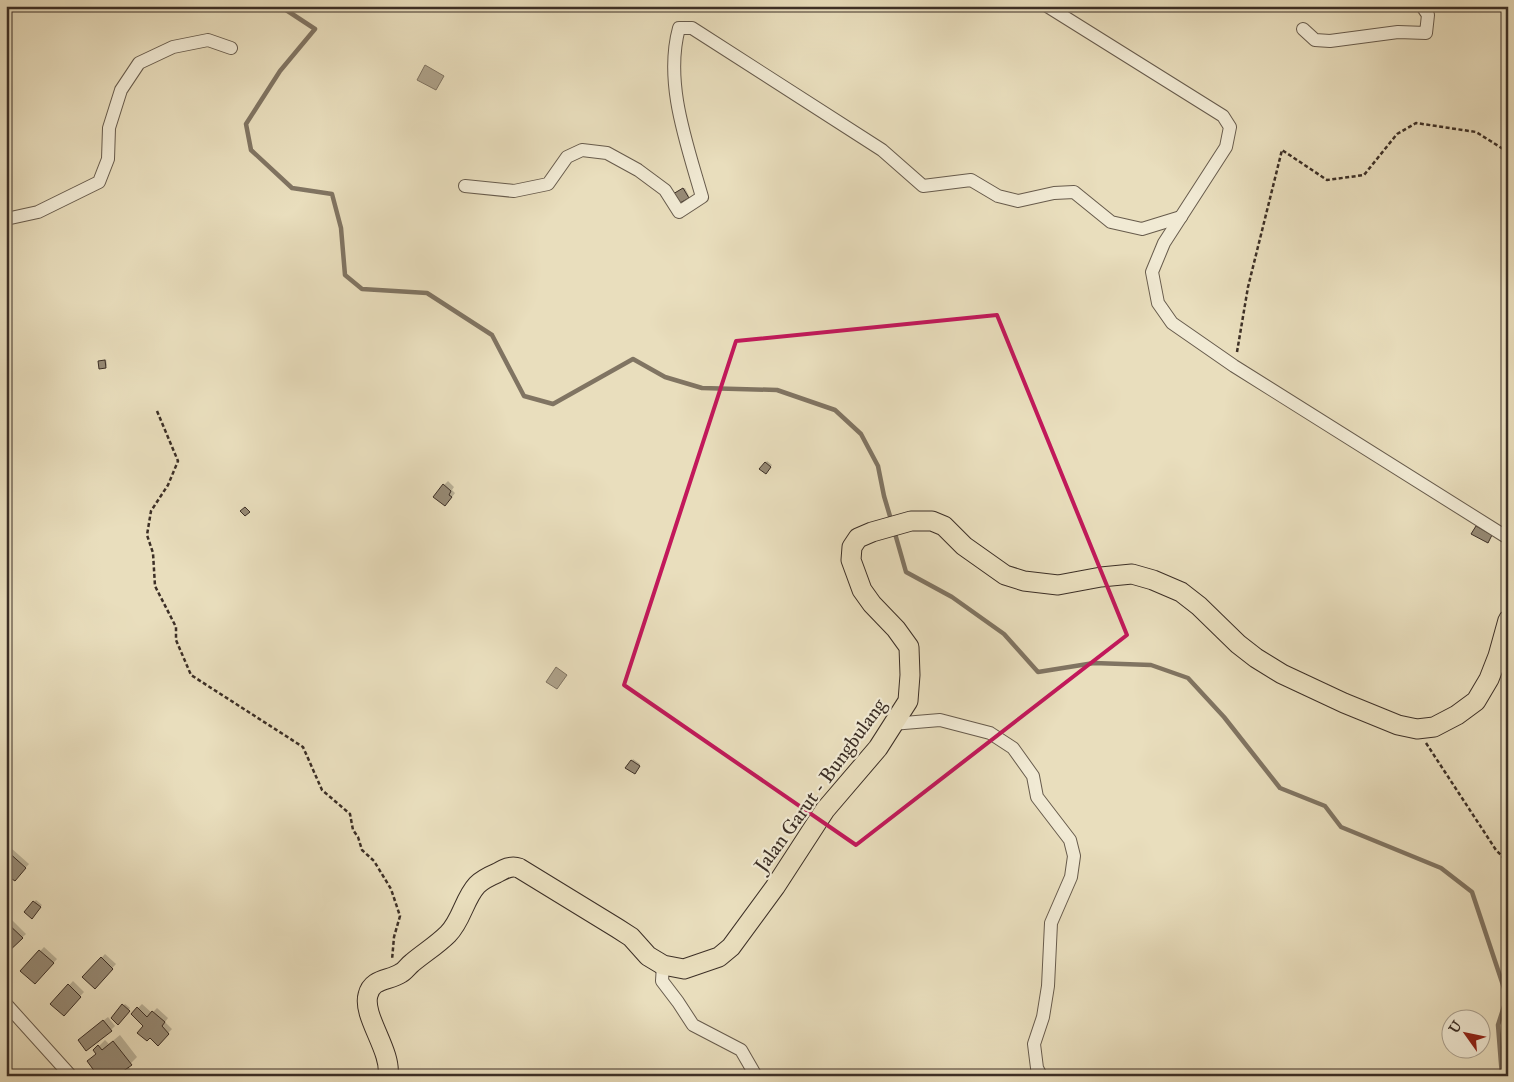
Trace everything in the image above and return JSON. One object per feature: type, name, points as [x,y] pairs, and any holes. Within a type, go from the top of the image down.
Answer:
[{"type":"main road","name":"Jalan Garut - Bungbulang","points":[[388,1076],[389,1061],[372,1021],[367,998],[375,984],[402,973],[449,933],[461,915],[467,899],[478,884],[504,869],[517,867],[604,919],[631,937],[648,956],[663,965],[684,969],[720,957],[731,948],[775,887],[825,810],[878,748],[908,701],[910,676],[909,647],[862,590],[851,560],[852,547],[858,538],[872,532],[911,521],[932,520],[944,526],[964,546],[1004,575],[1024,581],[1058,585],[1101,577],[1132,574],[1162,584],[1181,592],[1199,606],[1238,644],[1282,674],[1398,726],[1417,729],[1434,727],[1457,715],[1476,701],[1498,656],[1508,620]]},
{"type":"street","points":[[1047,6],[1223,116],[1230,127],[1226,146],[1164,244],[1152,272],[1158,303],[1172,323],[1234,366],[1508,538]]},
{"type":"street","points":[[1303,29],[1315,40],[1330,41],[1398,32],[1426,33],[1428,15],[1422,6]]},
{"type":"street","points":[[465,186],[514,191],[548,184],[567,157],[582,150],[607,153],[638,170],[666,190],[679,212],[702,197],[680,118],[675,83],[676,40],[679,28],[692,28],[882,150],[923,186],[971,180],[998,196],[1018,201],[1054,193],[1074,192],[1110,222],[1142,229],[1181,216]]},
{"type":"street","points":[[6,219],[38,212],[99,182],[108,160],[109,128],[121,90],[139,63],[173,47],[208,40],[231,48]]},
{"type":"street","points":[[892,724],[940,720],[990,733],[1013,748],[1033,776],[1037,797],[1070,840],[1074,856],[1071,877],[1051,924],[1048,986],[1043,1017],[1034,1044],[1036,1068],[1040,1076]]},
{"type":"street","points":[[663,965],[662,981],[692,1025],[741,1050],[756,1076]]},
{"type":"street","points":[[6,1004],[71,1076]]},
{"type":"path","points":[[1234,366],[1248,287],[1282,150],[1327,180],[1364,174],[1397,134],[1416,123],[1476,132],[1508,152]]},
{"type":"path","points":[[157,411],[178,461],[168,485],[151,511],[147,535],[153,554],[155,586],[176,627],[176,640],[190,675],[303,747],[322,790],[350,814],[353,830],[358,837],[362,850],[374,861],[391,889],[400,916],[391,956],[395,976]]},
{"type":"path","points":[[1417,729],[1496,850],[1508,862]]},
{"type":"highlighted area","points":[[997,315],[1127,635],[856,845],[624,685],[736,341]]},
{"type":"shaded area","points":[[425,65],[444,76],[436,90],[417,80]]},
{"type":"shaded area","points":[[556,667],[567,675],[557,689],[546,682]]},
{"type":"building","points":[[683,188],[689,198],[678,204],[673,194]]},
{"type":"building","points":[[105,360],[106,368],[99,369],[98,361]]},
{"type":"building","points":[[765,462],[771,467],[766,474],[759,469]]},
{"type":"building","points":[[443,484],[451,491],[449,495],[452,497],[445,506],[433,497]]},
{"type":"building","points":[[245,507],[250,512],[245,516],[240,511]]},
{"type":"building","points":[[1476,526],[1492,535],[1488,543],[1471,534]]},
{"type":"building","points":[[631,760],[640,766],[635,774],[625,768]]},
{"type":"building","points":[[7,851],[26,868],[15,881],[6,875]]},
{"type":"building","points":[[33,901],[41,907],[32,919],[24,912]]},
{"type":"building","points":[[6,922],[23,938],[6,954]]},
{"type":"building","points":[[39,950],[54,963],[35,984],[20,971]]},
{"type":"building","points":[[101,957],[113,969],[95,989],[82,977]]},
{"type":"building","points":[[68,984],[81,997],[64,1016],[50,1004]]},
{"type":"building","points":[[122,1004],[130,1011],[118,1025],[111,1018]]},
{"type":"building","points":[[137,1007],[147,1017],[152,1011],[165,1022],[162,1026],[169,1034],[158,1046],[150,1038],[147,1041],[137,1033],[143,1026],[131,1014]]},
{"type":"building","points":[[103,1020],[112,1031],[86,1051],[78,1040]]},
{"type":"building","points":[[113,1041],[132,1065],[122,1072],[124,1076],[98,1076],[87,1061],[96,1054],[93,1050],[98,1045],[102,1050]]},
{"type":"waterway","points":[[280,6],[315,29],[280,71],[246,124],[251,150],[292,188],[332,194],[341,228],[345,275],[362,289],[427,293],[492,335],[524,396],[553,404],[633,359],[665,377],[702,388],[777,390],[835,410],[861,434],[878,466],[892,523]]},
{"type":"waterway","points":[[894,530],[906,572],[952,597],[1004,634],[1038,672],[1094,663],[1151,665],[1188,678],[1224,717],[1280,788],[1325,806],[1341,827],[1441,868],[1472,892],[1507,997],[1498,1025],[1502,1076]]}]
